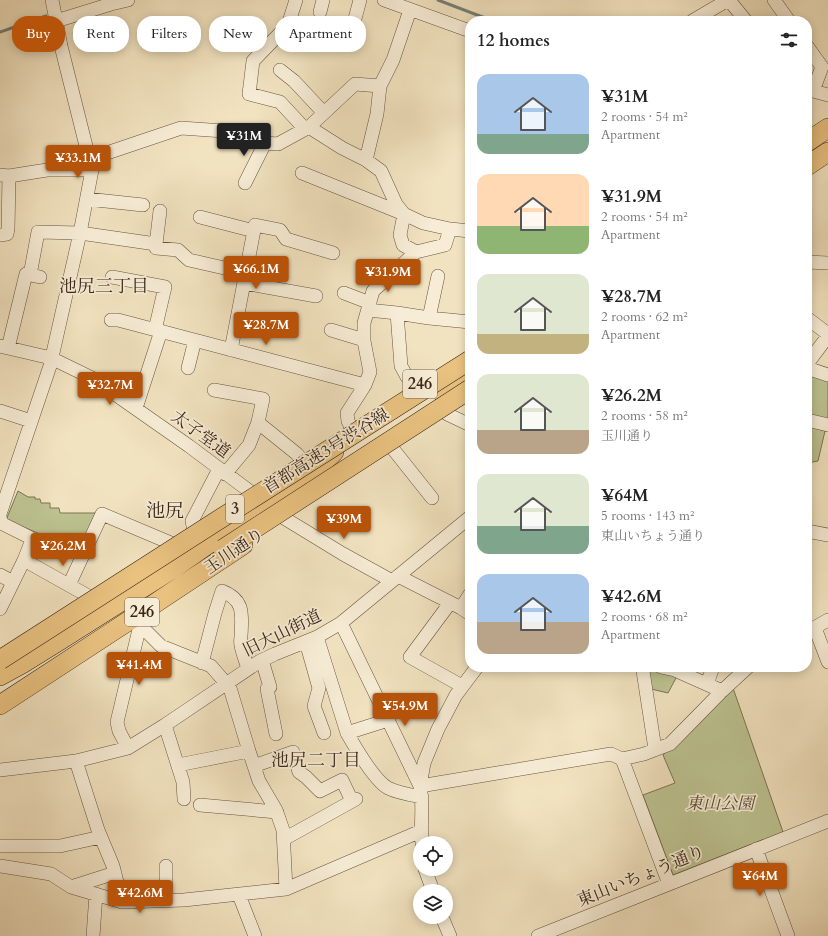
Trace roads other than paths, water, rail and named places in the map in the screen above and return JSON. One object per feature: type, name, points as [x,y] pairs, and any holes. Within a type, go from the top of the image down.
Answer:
[{"type":"highway","points":[[812,127],[828,117]]},
{"type":"highway","points":[[812,139],[828,128]]},
{"type":"highway","points":[[812,149],[828,141]]},
{"type":"highway","points":[[812,163],[828,152]]},
{"type":"highway","points":[[812,169],[828,159]]},
{"type":"highway","points":[[812,176],[828,165]]},
{"type":"highway","name":"246","points":[[0,655],[465,355]]},
{"type":"highway","name":"首都高速3号渋谷線","points":[[0,660],[465,363]]},
{"type":"highway","points":[[223,549],[253,525],[342,462],[465,381]]},
{"type":"highway","name":"首都高速3号渋谷線","points":[[0,693],[465,392]]},
{"type":"highway","name":"玉川通り","points":[[0,705],[136,622],[284,518],[465,402]]},
{"type":"highway","points":[[0,676],[35,656],[174,568],[249,516],[316,469],[370,417]]},
{"type":"street","points":[[52,0],[55,16]]},
{"type":"street","points":[[65,18],[128,0]]},
{"type":"street","points":[[296,0],[288,25],[253,61],[250,94],[280,102],[307,128],[366,160],[381,171],[396,204],[404,214],[400,235],[403,245],[416,252]]},
{"type":"street","points":[[356,16],[360,0]]},
{"type":"street","points":[[384,0],[465,29]]},
{"type":"street","points":[[701,16],[728,0],[742,16]]},
{"type":"street","points":[[774,0],[785,16]]},
{"type":"street","points":[[366,160],[377,114],[380,86],[393,60],[410,10]]},
{"type":"street","points":[[0,609],[32,542],[32,538],[1,523],[0,515],[6,478],[31,420],[50,366],[80,233],[91,165],[63,52]]},
{"type":"street","points":[[812,53],[822,67],[812,86]]},
{"type":"street","points":[[280,70],[294,81],[324,113]]},
{"type":"street","points":[[0,235],[7,234],[8,229],[4,175],[91,165],[181,128],[238,132],[265,143],[278,144],[307,128],[355,84],[380,86]]},
{"type":"street","points":[[812,91],[828,95]]},
{"type":"street","points":[[244,183],[265,143]]},
{"type":"street","points":[[302,173],[424,223],[450,229],[465,230]]},
{"type":"street","points":[[86,198],[143,205]]},
{"type":"street","points":[[160,211],[156,248],[178,250],[188,260],[245,278],[316,296]]},
{"type":"street","points":[[200,217],[254,228],[280,230],[286,239],[333,253]]},
{"type":"street","points":[[231,350],[254,228]]},
{"type":"street","points":[[352,429],[348,421],[347,413],[365,385],[370,372],[364,340],[364,323],[373,291],[416,252],[444,245],[450,229]]},
{"type":"street","points":[[4,347],[26,274],[35,276],[38,232],[80,233],[156,244]]},
{"type":"street","points":[[812,262],[828,263]]},
{"type":"street","points":[[369,266],[384,281]]},
{"type":"street","points":[[429,318],[438,276]]},
{"type":"street","points":[[112,277],[165,287],[158,330],[136,408]]},
{"type":"street","points":[[344,293],[369,307],[429,318],[465,321]]},
{"type":"street","points":[[397,313],[401,366],[407,378]]},
{"type":"street","points":[[111,320],[118,320],[158,330],[365,385]]},
{"type":"street","points":[[812,322],[828,335],[812,356]]},
{"type":"street","points":[[331,330],[364,340]]},
{"type":"street","points":[[188,368],[195,340]]},
{"type":"street","name":"太子堂道","points":[[4,347],[51,358],[92,378],[136,408],[252,493]]},
{"type":"street","points":[[812,370],[828,375]]},
{"type":"street","points":[[194,530],[192,521],[222,471],[249,445],[258,422],[263,399],[214,390]]},
{"type":"street","points":[[0,411],[31,420]]},
{"type":"street","points":[[447,414],[465,423]]},
{"type":"street","points":[[812,421],[828,425]]},
{"type":"street","points":[[258,422],[297,454],[302,460]]},
{"type":"street","points":[[393,449],[432,498]]},
{"type":"street","points":[[69,585],[102,514],[173,544]]},
{"type":"street","points":[[284,518],[343,554],[460,608],[410,657],[462,686]]},
{"type":"street","name":"旧大山街道","points":[[0,770],[76,761],[128,748],[166,725],[262,660],[311,640],[341,623],[465,521]]},
{"type":"street","points":[[812,532],[826,535]]},
{"type":"street","points":[[24,560],[90,596]]},
{"type":"street","points":[[0,575],[13,582]]},
{"type":"street","points":[[202,663],[222,591],[228,593],[236,600],[241,609],[241,645],[248,669]]},
{"type":"street","points":[[812,629],[828,620]]},
{"type":"street","points":[[136,622],[161,646],[211,666],[230,688],[259,781],[277,812],[283,830],[286,890]]},
{"type":"street","points":[[128,748],[119,730],[118,722],[136,622]]},
{"type":"street","points":[[341,623],[421,792]]},
{"type":"street","points":[[812,632],[828,662]]},
{"type":"street","points":[[311,640],[319,688],[314,706],[324,734]]},
{"type":"street","points":[[311,640],[347,734],[354,747],[382,784],[396,791],[421,792],[611,754],[622,759],[644,754],[670,744],[743,672]]},
{"type":"street","points":[[262,660],[270,687],[266,688],[276,734]]},
{"type":"street","points":[[421,836],[421,792],[424,763],[438,729],[456,695],[473,672]]},
{"type":"street","points":[[643,672],[654,749]]},
{"type":"street","points":[[680,672],[722,691]]},
{"type":"street","points":[[708,684],[712,672]]},
{"type":"street","points":[[347,734],[388,720]]},
{"type":"street","points":[[166,725],[183,782],[184,799]]},
{"type":"street","points":[[178,765],[249,751]]},
{"type":"street","points":[[254,766],[293,752],[299,772],[320,791],[342,780],[354,800],[284,839]]},
{"type":"street","points":[[622,759],[669,884]]},
{"type":"street","points":[[76,761],[101,837],[113,866],[122,902]]},
{"type":"street","points":[[200,805],[277,812]]},
{"type":"street","name":"東山いちょう通り","points":[[538,936],[828,821]]},
{"type":"street","points":[[0,846],[60,846],[101,837]]},
{"type":"street","points":[[0,866],[51,874],[71,887],[122,902],[184,900],[286,890],[413,840]]},
{"type":"street","points":[[756,849],[788,936]]},
{"type":"street","points":[[166,866],[166,901]]},
{"type":"street","points":[[71,887],[115,873]]},
{"type":"street","points":[[93,936],[96,894]]},
{"type":"street","points":[[239,895],[255,936]]},
{"type":"street","points":[[445,924],[450,936]]},
{"type":"waterway","points":[[438,0],[480,16]]},
{"type":"waterway","points":[[0,32],[12,28]]},
{"type":"district","name":"池尻三丁目","points":[[104,286]]},
{"type":"district","name":"池尻","points":[[165,511]]},
{"type":"district","name":"池尻二丁目","points":[[316,760]]},
{"type":"park label","name":"東山公園","points":[[720,803]]}]
